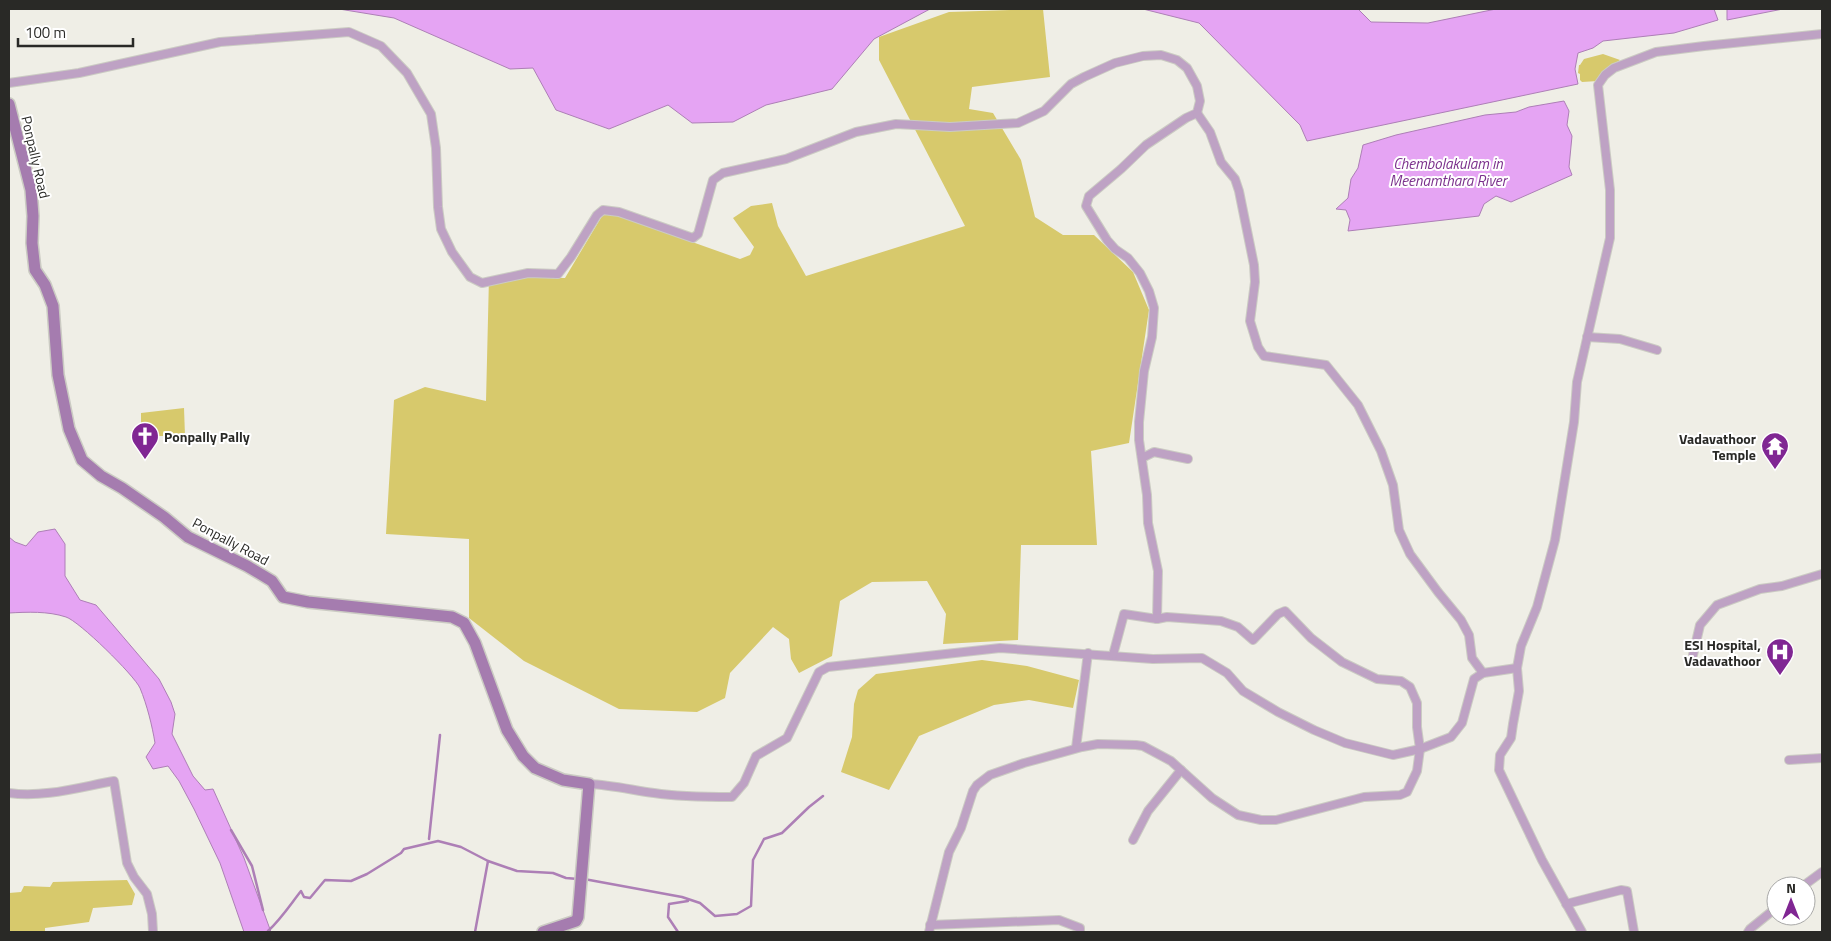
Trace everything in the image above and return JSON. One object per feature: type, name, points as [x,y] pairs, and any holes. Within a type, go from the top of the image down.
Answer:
[{"type":"main road","name":"Ponpally Road","points":[[9,104],[31,190],[33,216],[32,243],[35,270],[45,285],[53,306],[58,375],[69,429],[82,460],[101,476],[122,488],[188,537],[272,580],[283,597],[308,602],[452,617],[464,623],[475,642],[507,730],[522,756],[535,768],[563,780],[588,784]]},
{"type":"main road","points":[[543,932],[576,921],[578,917],[588,784]]},
{"type":"street","points":[[9,83],[79,72],[220,42],[350,32],[374,42],[381,46],[407,73],[431,114],[436,148],[438,207],[441,228],[452,252],[470,277],[482,283],[528,273],[558,274],[596,215],[603,210],[619,212],[693,238],[698,234],[713,180],[723,173],[786,159],[856,132],[896,124],[926,124],[950,127],[1018,123],[1044,111],[1071,84],[1115,64],[1143,56],[1161,55],[1177,60],[1187,68],[1197,86],[1200,101],[1197,113],[1210,132],[1221,162],[1234,178],[1239,191],[1254,260],[1255,282],[1250,321],[1258,346],[1264,356],[1279,360],[1314,362],[1326,365],[1358,405],[1381,451],[1393,485],[1400,530],[1410,554],[1461,620],[1468,636],[1472,658],[1483,673]]},
{"type":"street","points":[[1582,932],[1542,860],[1499,770],[1500,755],[1511,738],[1514,724],[1519,691],[1517,668],[1522,646],[1537,607],[1554,540],[1574,422],[1577,382],[1586,336],[1610,238],[1610,190],[1598,84],[1614,68],[1656,52],[1822,34]]},
{"type":"street","points":[[1157,619],[1158,571],[1148,523],[1147,495],[1140,440],[1140,408],[1144,371],[1154,323],[1154,308],[1149,291],[1140,273],[1128,258],[1115,250],[1086,206],[1089,196],[1146,145],[1186,118],[1197,113]]},
{"type":"street","points":[[1586,336],[1620,340],[1657,350]]},
{"type":"street","points":[[1142,458],[1154,452],[1188,459]]},
{"type":"street","points":[[1693,655],[1700,625],[1717,604],[1760,588],[1782,586],[1822,574]]},
{"type":"street","points":[[1080,932],[1080,928],[1059,920],[930,929],[949,852],[961,828],[970,798],[977,785],[990,775],[1076,748],[1098,744],[1143,746],[1171,761],[1212,798],[1238,815],[1261,820],[1276,820],[1364,797],[1400,795],[1408,792],[1417,771],[1420,749],[1416,703],[1410,687],[1401,681],[1377,679],[1342,662],[1311,638],[1285,611],[1278,614],[1253,640],[1238,627],[1221,620],[1167,617],[1157,619],[1124,614],[1114,655]]},
{"type":"street","points":[[588,784],[607,785],[669,795],[732,797],[744,783],[756,756],[787,738],[819,672],[828,667],[1000,648],[1153,659],[1202,658],[1226,674],[1243,691],[1278,712],[1314,730],[1345,742],[1393,755],[1420,749],[1451,737],[1462,723],[1474,679],[1483,673],[1517,668]]},
{"type":"street","points":[[1076,748],[1088,653]]},
{"type":"street","points":[[1789,760],[1822,758]]},
{"type":"street","points":[[1133,840],[1148,811],[1181,770]]},
{"type":"street","points":[[9,793],[45,793],[114,781],[127,863],[134,877],[148,894],[153,932]]},
{"type":"street","points":[[1566,904],[1621,890],[1627,891],[1634,932]]},
{"type":"street","points":[[1748,932],[1766,916]]},
{"type":"shaded area","points":[[1043,9],[1050,77],[972,87],[969,109],[993,113],[1021,160],[1035,217],[1063,235],[1094,235],[1133,272],[1149,310],[1129,443],[1091,451],[1097,545],[1021,545],[1018,640],[943,644],[946,614],[927,581],[872,582],[840,601],[832,656],[799,673],[791,659],[789,639],[773,627],[730,673],[725,698],[697,712],[619,709],[524,661],[469,618],[469,539],[386,534],[394,400],[425,387],[486,401],[489,277],[565,278],[605,211],[740,259],[750,255],[754,247],[733,218],[751,206],[772,203],[778,226],[806,276],[965,226],[879,60],[879,37],[949,12]]},
{"type":"shaded area","points":[[1603,54],[1620,60],[1605,70],[1598,81],[1582,82],[1578,73],[1579,65],[1584,59]]},
{"type":"shaded area","points":[[184,408],[185,436],[141,436],[141,413]]},
{"type":"shaded area","points":[[982,660],[1027,666],[1079,680],[1073,708],[1029,700],[994,705],[919,736],[889,790],[841,772],[852,737],[854,704],[858,690],[876,674]]},
{"type":"shaded area","points":[[127,880],[135,894],[132,905],[93,908],[89,922],[45,928],[45,932],[9,932],[9,893],[21,892],[24,886],[50,887],[53,882]]},
{"type":"water","points":[[339,9],[930,9],[874,39],[832,89],[766,105],[733,122],[692,123],[668,105],[609,129],[556,110],[533,68],[510,69],[394,18]]},
{"type":"water","points":[[1143,9],[1358,9],[1371,22],[1428,23],[1496,9],[1714,9],[1718,20],[1674,33],[1603,41],[1593,48],[1578,53],[1575,69],[1578,84],[1307,141],[1300,125],[1199,23]]},
{"type":"water","points":[[1727,9],[1783,9],[1727,20]]},
{"type":"water","name":"Chembolakulam in Meenamthara River","points":[[1564,101],[1569,111],[1567,125],[1572,136],[1569,167],[1572,175],[1511,202],[1496,196],[1484,204],[1479,216],[1348,231],[1350,220],[1346,210],[1336,209],[1348,198],[1351,179],[1358,168],[1363,145],[1396,135],[1485,115],[1516,112],[1529,107]]},
{"type":"water","points":[[55,529],[65,544],[65,576],[80,600],[96,605],[159,679],[175,714],[172,734],[193,776],[205,790],[213,789],[244,858],[271,932],[244,932],[220,863],[179,781],[168,766],[153,769],[146,757],[155,743],[145,701],[136,681],[94,638],[66,617],[45,613],[9,613],[9,537],[15,542],[26,546],[38,532]]},
{"type":"waterway","points":[[429,839],[440,735]]},
{"type":"waterway","points":[[584,879],[682,897],[700,903],[715,916],[737,914],[751,906],[753,860],[764,839],[782,833],[823,796]]},
{"type":"waterway","points":[[231,830],[252,866],[263,910]]},
{"type":"waterway","points":[[268,931],[301,891],[304,897],[310,898],[325,880],[351,881],[367,874],[401,853],[404,849],[438,841],[461,847],[488,861],[517,871],[553,873],[566,878],[578,879]]},
{"type":"waterway","points":[[475,932],[488,861]]},
{"type":"waterway","points":[[678,932],[668,917],[669,904],[688,901]]},
{"type":"place","name":"Ponpally Pally","points":[[145,460]]},
{"type":"place","name":"Vadavathoor Temple","points":[[1775,470]]},
{"type":"place","name":"ESI Hospital, Vadavathoor","points":[[1780,676]]}]
